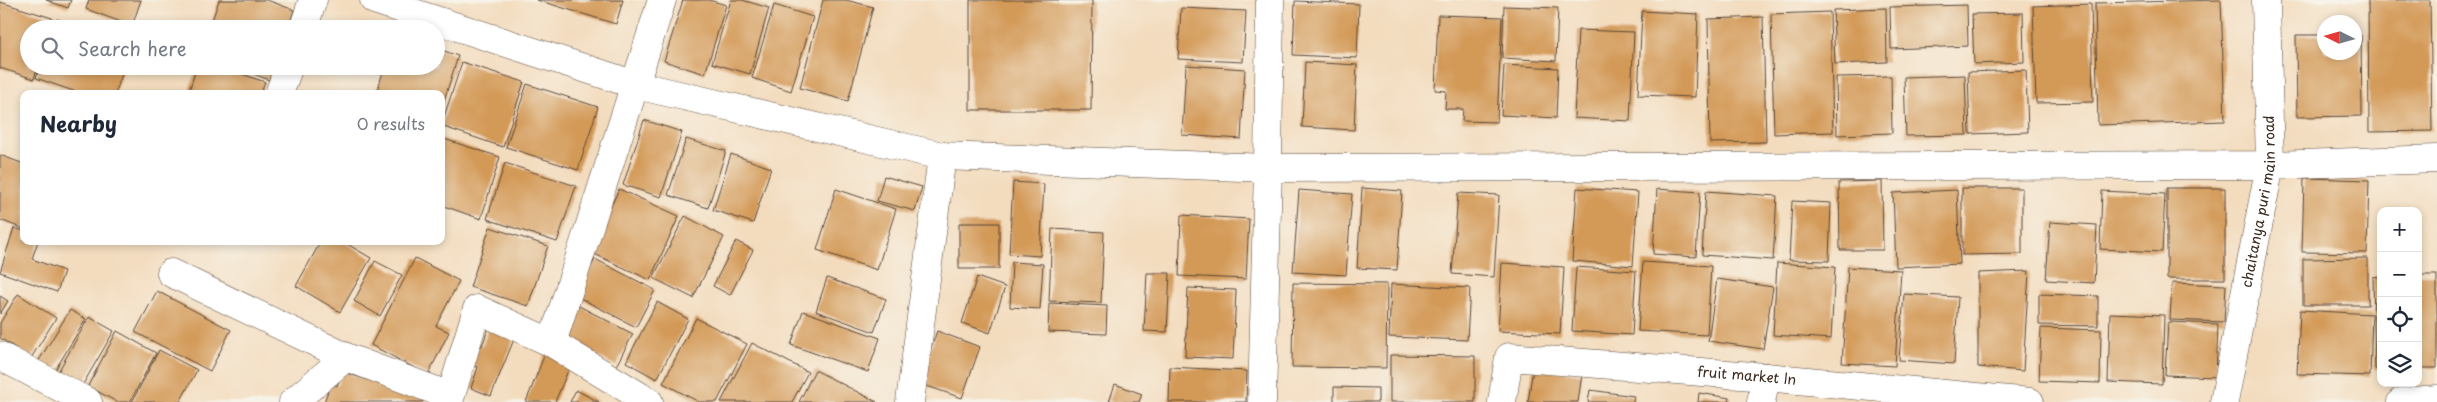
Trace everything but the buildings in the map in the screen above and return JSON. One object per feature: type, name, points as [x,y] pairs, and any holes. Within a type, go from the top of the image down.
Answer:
[{"type":"street","points":[[306,20],[313,0]]},
{"type":"street","points":[[374,0],[436,20]]},
{"type":"street","points":[[552,342],[662,0]]},
{"type":"street","points":[[1262,402],[1270,0]]},
{"type":"street","name":"chaitanya puri main road","points":[[2224,402],[2270,165],[2266,0]]},
{"type":"street","points":[[445,23],[636,85],[942,156],[1268,168],[2270,165],[2437,159]]},
{"type":"street","points":[[280,90],[286,75]]},
{"type":"street","points":[[910,402],[942,156]]},
{"type":"street","points":[[171,273],[346,357],[450,399],[477,309],[552,342],[649,402]]},
{"type":"street","points":[[0,356],[88,402]]},
{"type":"street","points":[[293,402],[346,357]]},
{"type":"street","name":"fruit market ln","points":[[1502,402],[1510,357],[1764,389],[2030,402]]},
{"type":"street","points":[[2401,402],[2434,400]]}]
